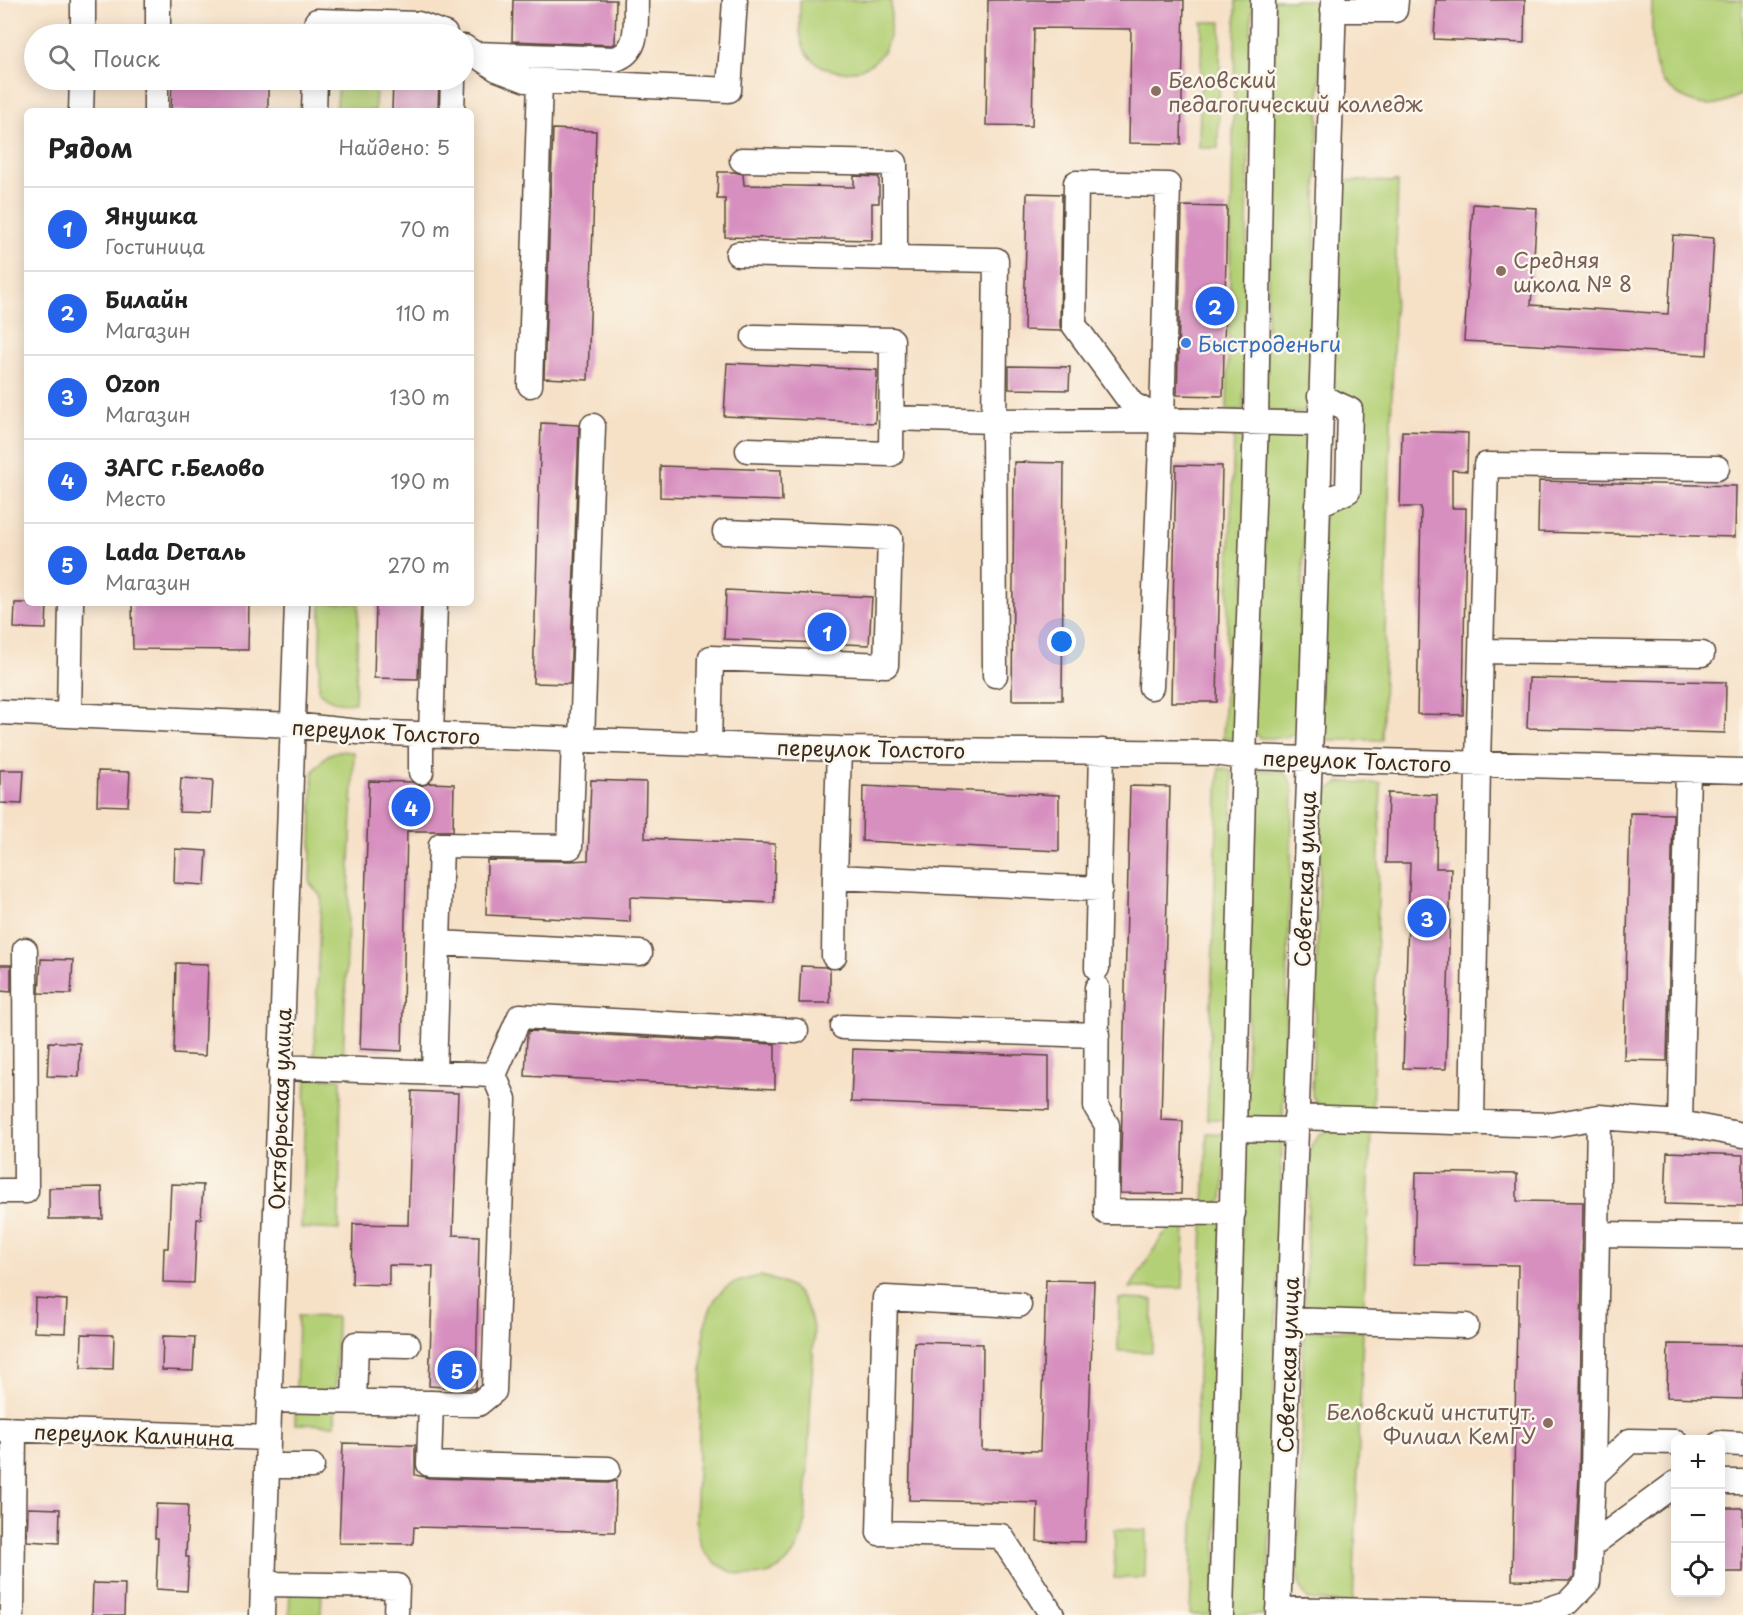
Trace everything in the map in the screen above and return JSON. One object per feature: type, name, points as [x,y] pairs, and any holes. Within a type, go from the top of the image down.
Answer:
[{"type":"street","points":[[83,0],[83,24]]},
{"type":"street","points":[[158,0],[158,24]]},
{"type":"street","points":[[474,50],[621,57],[627,53],[634,42],[636,0]]},
{"type":"street","points":[[474,53],[507,74],[526,80],[729,90],[735,0]]},
{"type":"street","points":[[1221,1615],[1244,757],[1256,422],[1263,0]]},
{"type":"street","points":[[1333,5],[1395,10],[1396,0]]},
{"type":"street","name":"Советская улица","points":[[1278,1612],[1333,5]]},
{"type":"street","points":[[318,18],[412,24]]},
{"type":"street","points":[[530,385],[540,82]]},
{"type":"street","points":[[81,108],[82,90]]},
{"type":"street","points":[[156,90],[156,108]]},
{"type":"street","points":[[314,108],[315,90]]},
{"type":"street","points":[[452,108],[453,90]]},
{"type":"street","points":[[742,160],[895,163],[895,258]]},
{"type":"street","points":[[1151,687],[1162,420],[1168,185],[1076,183],[1074,324],[1132,404],[1162,420]]},
{"type":"street","points":[[738,254],[996,260],[995,675]]},
{"type":"street","points":[[748,450],[891,454],[892,340],[754,337]]},
{"type":"street","points":[[1317,505],[1348,491],[1350,410],[1320,396]]},
{"type":"street","points":[[892,417],[994,421],[1162,420],[1320,424]]},
{"type":"street","points":[[434,1073],[441,845],[570,847],[578,740],[593,426]]},
{"type":"street","points":[[1472,1122],[1486,465],[1717,468]]},
{"type":"street","points":[[709,745],[711,658],[886,665],[890,538],[725,532]]},
{"type":"street","points":[[69,715],[71,606]]},
{"type":"street","name":"Октябрьская улица","points":[[262,1615],[297,606]]},
{"type":"street","points":[[421,772],[426,734],[435,606]]},
{"type":"street","points":[[1481,651],[1702,654]]},
{"type":"street","name":"переулок Толстого","points":[[0,712],[292,725],[359,732],[709,745],[839,749],[1215,753],[1244,757],[1743,771]]},
{"type":"street","points":[[834,956],[839,749]]},
{"type":"street","points":[[1102,751],[1096,1107],[1107,1125],[1106,1212],[1233,1213]]},
{"type":"street","points":[[1680,1123],[1689,770]]},
{"type":"street","points":[[835,877],[1100,889]]},
{"type":"street","points":[[438,943],[640,953]]},
{"type":"street","points":[[0,1191],[26,1191],[25,950]]},
{"type":"street","points":[[268,1400],[477,1404],[494,1391],[504,1099],[494,1075],[520,1016],[796,1031]]},
{"type":"street","points":[[843,1027],[1097,1035]]},
{"type":"street","points":[[280,1067],[494,1075]]},
{"type":"street","points":[[1235,1129],[1295,1123],[1472,1122],[1552,1125],[1599,1117],[1680,1123],[1743,1135]]},
{"type":"street","points":[[1278,1612],[1542,1614],[1568,1603],[1588,1582],[1593,1476],[1599,1117]]},
{"type":"street","points":[[1597,1234],[1743,1236]]},
{"type":"street","points":[[1019,1305],[885,1298],[879,1533],[1001,1536],[1052,1615]]},
{"type":"street","points":[[1289,1320],[1466,1326]]},
{"type":"street","points":[[354,1401],[356,1344],[408,1345]]},
{"type":"street","points":[[431,1403],[429,1464],[608,1469]]},
{"type":"street","points":[[7,1430],[12,1615]]},
{"type":"street","name":"переулок Калинина","points":[[7,1430],[267,1438]]},
{"type":"street","points":[[1593,1476],[1630,1441],[1671,1442]]},
{"type":"street","points":[[1725,1443],[1743,1444]]},
{"type":"street","points":[[267,1466],[312,1466]]},
{"type":"street","points":[[1725,1482],[1743,1482]]},
{"type":"street","points":[[1590,1546],[1671,1487]]},
{"type":"street","points":[[263,1584],[397,1586],[396,1615]]},
{"type":"green space","points":[[800,0],[891,0],[890,29],[886,46],[878,58],[868,66],[855,71],[842,72],[818,64],[808,55],[802,42]]},
{"type":"green space","points":[[1236,0],[1252,0],[1243,410],[1227,410]]},
{"type":"green space","points":[[1274,0],[1322,0],[1310,406],[1301,413],[1273,413],[1265,405]]},
{"type":"green space","points":[[1652,0],[1743,0],[1743,93],[1726,101],[1708,105],[1692,102],[1670,89],[1660,77],[1653,53]]},
{"type":"green space","points":[[1202,22],[1221,22],[1218,148],[1199,148]]},
{"type":"green space","points":[[338,90],[376,90],[375,108],[337,108]]},
{"type":"green space","points":[[1334,180],[1398,182],[1382,740],[1327,740],[1318,735],[1324,504],[1354,497],[1357,401],[1328,389]]},
{"type":"green space","points":[[1271,432],[1298,433],[1307,442],[1298,730],[1285,737],[1260,738],[1253,730],[1263,440]]},
{"type":"green space","points":[[1234,435],[1250,436],[1238,739],[1223,738]]},
{"type":"green space","points":[[321,606],[359,606],[355,703],[336,702],[319,692]]},
{"type":"green space","points":[[339,751],[354,752],[343,1063],[314,1061],[321,897],[310,883],[313,772],[327,756]]},
{"type":"green space","points":[[1219,768],[1228,769],[1233,774],[1228,1119],[1207,1119]]},
{"type":"green space","points":[[1255,770],[1282,771],[1289,778],[1293,791],[1267,1615],[1230,1615]]},
{"type":"green space","points":[[1340,782],[1381,783],[1372,1116],[1323,1109],[1312,1096],[1322,806],[1328,790]]},
{"type":"green space","points":[[306,1077],[341,1079],[339,1230],[301,1228]]},
{"type":"green space","points":[[1332,1129],[1371,1130],[1364,1306],[1305,1308],[1310,1147],[1320,1134]]},
{"type":"green space","points":[[1207,1133],[1227,1134],[1223,1199],[1214,1205],[1204,1207]]},
{"type":"green space","points":[[1203,1222],[1224,1222],[1215,1615],[1190,1615]]},
{"type":"green space","points":[[1185,1225],[1183,1288],[1130,1288],[1163,1235],[1173,1226]]},
{"type":"green space","points":[[761,1276],[784,1284],[799,1294],[812,1321],[814,1334],[804,1529],[797,1548],[788,1561],[778,1569],[754,1576],[729,1571],[708,1556],[701,1546],[695,1519],[704,1328],[712,1305],[722,1291],[737,1282]]},
{"type":"green space","points":[[1119,1299],[1153,1300],[1152,1352],[1118,1351]]},
{"type":"green space","points":[[298,1316],[337,1317],[335,1425],[295,1424]]},
{"type":"green space","points":[[1304,1330],[1363,1331],[1353,1604],[1308,1600],[1300,1587],[1297,1573]]},
{"type":"green space","points":[[1115,1529],[1146,1530],[1145,1578],[1114,1578]]},
{"type":"green space","points":[[290,1589],[322,1590],[321,1615],[289,1615]]},
{"type":"building","points":[[513,0],[616,0],[615,43],[612,45],[512,41]]},
{"type":"building","name":"Беловский педагогический колледж","points":[[988,0],[1184,0],[1181,144],[1129,143],[1131,29],[1034,28],[1032,126],[986,125]]},
{"type":"building","points":[[1436,0],[1525,0],[1524,43],[1434,39]]},
{"type":"building","points":[[172,90],[268,90],[268,108],[171,108]]},
{"type":"building","points":[[393,90],[439,90],[438,108],[392,108]]},
{"type":"building","points":[[553,129],[596,131],[588,380],[544,378]]},
{"type":"building","points":[[718,172],[743,174],[744,185],[854,187],[854,176],[879,177],[879,203],[872,203],[872,240],[725,237],[725,199],[717,199]]},
{"type":"building","points":[[1027,193],[1062,194],[1061,331],[1024,330]]},
{"type":"building","name":"Средняя школа № 8","points":[[1473,204],[1537,208],[1531,305],[1668,314],[1673,235],[1714,238],[1707,355],[1464,341]]},
{"type":"building","points":[[1182,206],[1227,207],[1223,396],[1177,395]]},
{"type":"building","points":[[727,363],[877,370],[875,423],[724,416]]},
{"type":"building","points":[[1009,366],[1070,367],[1069,390],[1009,389]]},
{"type":"building","points":[[541,423],[579,425],[570,684],[533,683]]},
{"type":"building","points":[[1402,431],[1468,433],[1467,471],[1452,470],[1452,508],[1466,508],[1463,715],[1417,714],[1421,507],[1400,507]]},
{"type":"building","points":[[1014,462],[1064,463],[1062,700],[1012,700]]},
{"type":"building","points":[[1176,465],[1222,466],[1217,702],[1171,702]]},
{"type":"building","points":[[660,466],[781,470],[782,501],[660,497]]},
{"type":"building","points":[[1539,481],[1736,486],[1735,537],[1538,532]]},
{"type":"building","points":[[726,590],[872,597],[869,645],[724,639]]},
{"type":"building","points":[[15,603],[24,603],[24,606],[47,606],[46,629],[14,628]]},
{"type":"building","points":[[132,606],[249,606],[248,650],[133,649]]},
{"type":"building","points":[[376,606],[421,606],[418,679],[374,678]]},
{"type":"building","points":[[1529,678],[1726,682],[1725,733],[1527,728]]},
{"type":"building","points":[[0,770],[24,770],[22,804],[0,803]]},
{"type":"building","points":[[98,771],[130,772],[128,806],[97,805]]},
{"type":"building","points":[[181,778],[213,780],[211,813],[179,812]]},
{"type":"building","points":[[591,780],[646,782],[645,838],[775,844],[774,903],[630,897],[630,922],[486,915],[487,860],[588,860]]},
{"type":"building","points":[[369,781],[412,782],[420,786],[430,783],[454,784],[453,831],[407,831],[402,1051],[360,1049]]},
{"type":"building","points":[[863,786],[1059,795],[1059,851],[862,841]]},
{"type":"building","points":[[1130,786],[1170,787],[1161,1120],[1183,1121],[1181,1194],[1120,1193]]},
{"type":"building","points":[[1388,793],[1437,795],[1436,868],[1451,868],[1446,1069],[1403,1068],[1410,863],[1386,863]]},
{"type":"building","points":[[1630,813],[1673,814],[1667,1061],[1624,1060]]},
{"type":"building","points":[[175,849],[207,851],[205,885],[174,883]]},
{"type":"building","points":[[41,959],[73,960],[71,994],[39,993]]},
{"type":"building","points":[[176,963],[208,964],[205,1056],[174,1054]]},
{"type":"building","points":[[0,965],[11,965],[11,992],[0,991]]},
{"type":"building","points":[[801,966],[830,969],[830,1003],[799,1003]]},
{"type":"building","points":[[529,1031],[775,1044],[775,1089],[525,1076]]},
{"type":"building","points":[[49,1042],[80,1043],[79,1077],[47,1076]]},
{"type":"building","points":[[853,1049],[1049,1056],[1049,1110],[851,1102]]},
{"type":"building","points":[[412,1091],[458,1093],[453,1235],[479,1236],[476,1387],[474,1389],[429,1386],[433,1266],[389,1265],[389,1285],[352,1284],[353,1224],[408,1225]]},
{"type":"building","points":[[1667,1152],[1743,1155],[1743,1206],[1665,1204]]},
{"type":"building","name":"Беловский институт. Филиал КемГУ","points":[[1416,1172],[1517,1174],[1517,1201],[1583,1202],[1579,1476],[1574,1576],[1569,1581],[1512,1580],[1518,1265],[1414,1264]]},
{"type":"building","points":[[171,1184],[203,1185],[201,1219],[197,1219],[194,1283],[163,1282],[164,1248],[168,1248]]},
{"type":"building","points":[[102,1187],[103,1219],[49,1219],[49,1188]]},
{"type":"building","points":[[1046,1280],[1094,1281],[1085,1542],[1037,1541],[1038,1503],[909,1500],[914,1342],[983,1344],[982,1450],[1040,1451]]},
{"type":"building","points":[[35,1298],[67,1300],[65,1333],[34,1332]]},
{"type":"building","points":[[82,1334],[114,1335],[113,1369],[81,1368]]},
{"type":"building","points":[[163,1336],[195,1337],[193,1371],[162,1370]]},
{"type":"building","points":[[1668,1344],[1743,1345],[1743,1399],[1667,1397]]},
{"type":"building","points":[[343,1443],[415,1445],[415,1475],[429,1478],[608,1483],[616,1481],[615,1532],[414,1527],[413,1544],[339,1543]]},
{"type":"building","points":[[156,1504],[188,1505],[187,1591],[156,1589],[158,1538],[155,1538]]},
{"type":"building","points":[[28,1508],[60,1509],[59,1543],[27,1541]]},
{"type":"building","points":[[1725,1508],[1743,1508],[1743,1572],[1725,1572]]},
{"type":"building","points":[[93,1583],[125,1584],[124,1615],[92,1615]]},
{"type":"place","name":"Беловский педагогический колледж","points":[[1156,91]]},
{"type":"place","name":"Средняя школа № 8","points":[[1501,271]]},
{"type":"place","name":"Билайн","points":[[1215,306]]},
{"type":"place","name":"Быстроденьги","points":[[1186,343]]},
{"type":"place","name":"Янушка","points":[[827,632]]},
{"type":"place","name":"ЗАГС г.Белово","points":[[411,807]]},
{"type":"place","name":"Ozon","points":[[1427,918]]},
{"type":"place","name":"Lada Dеталь","points":[[457,1370]]},
{"type":"place","name":"Беловский институт. Филиал КемГУ","points":[[1548,1423]]}]
